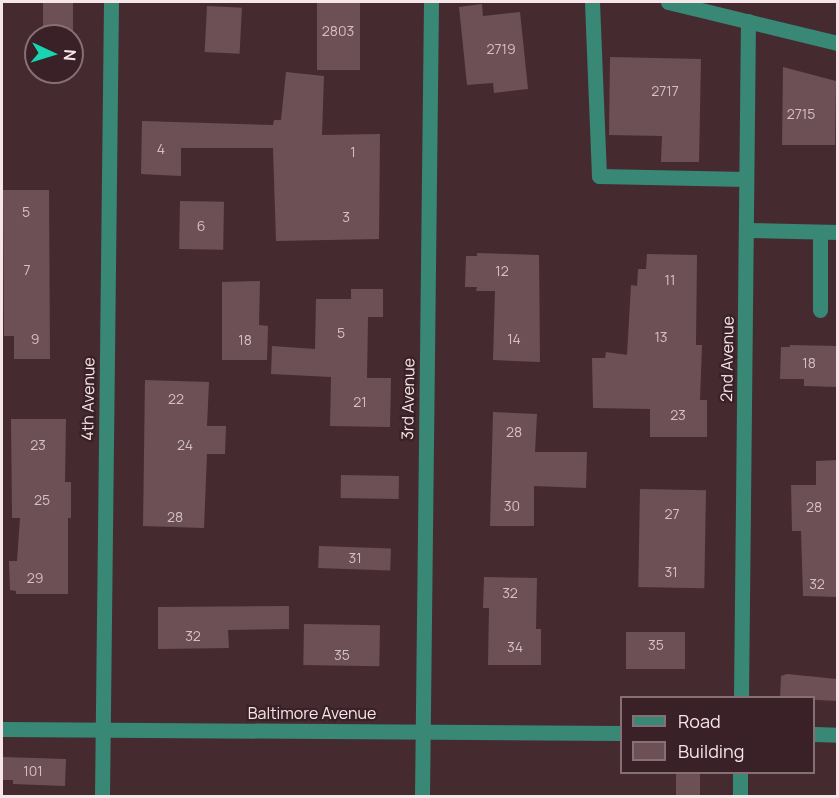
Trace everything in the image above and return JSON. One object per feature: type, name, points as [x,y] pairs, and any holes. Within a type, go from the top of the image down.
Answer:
[{"type":"street","name":"4th Avenue","points":[[102,796],[111,2]]},
{"type":"street","name":"3rd Avenue","points":[[422,796],[431,2]]},
{"type":"street","points":[[592,2],[598,176],[746,179]]},
{"type":"street","points":[[668,2],[837,43]]},
{"type":"street","name":"2nd Avenue","points":[[741,696],[748,21]]},
{"type":"street","points":[[746,231],[837,232]]},
{"type":"street","points":[[820,232],[820,310]]},
{"type":"street","name":"Baltimore Avenue","points":[[2,729],[620,733]]},
{"type":"street","points":[[815,734],[837,735]]},
{"type":"street","points":[[740,774],[740,796]]},
{"type":"building","points":[[43,2],[73,2],[73,24],[43,24]]},
{"type":"building","points":[[317,2],[360,2],[360,70],[317,70]]},
{"type":"building","points":[[482,4],[483,16],[520,12],[528,89],[494,93],[493,83],[467,85],[459,7]]},
{"type":"building","points":[[207,6],[242,8],[240,54],[205,52]]},
{"type":"building","points":[[610,57],[701,59],[699,162],[661,162],[662,136],[609,135]]},
{"type":"building","points":[[783,67],[836,81],[835,145],[782,145]]},
{"type":"building","points":[[286,72],[324,76],[322,135],[380,134],[379,239],[276,241],[273,148],[181,148],[181,176],[141,174],[142,121],[273,125],[274,120],[281,120]]},
{"type":"building","points":[[3,190],[49,190],[50,359],[14,359],[14,336],[4,336]]},
{"type":"building","points":[[180,201],[224,202],[223,250],[179,249]]},
{"type":"building","points":[[477,253],[539,255],[540,362],[493,360],[495,291],[476,291],[477,287],[465,287],[466,256],[477,256]]},
{"type":"building","points":[[647,254],[697,255],[696,345],[702,345],[700,400],[707,400],[707,437],[650,437],[650,409],[593,408],[592,358],[605,358],[606,352],[627,355],[631,285],[637,286],[638,269],[646,269]]},
{"type":"building","points":[[260,281],[259,325],[268,326],[267,360],[222,360],[222,282]]},
{"type":"building","points":[[351,289],[383,289],[383,317],[368,317],[367,378],[391,378],[390,427],[330,426],[331,377],[271,374],[272,346],[315,349],[316,299],[351,299]]},
{"type":"building","points":[[790,345],[837,346],[837,387],[804,386],[804,379],[780,379],[781,347],[790,347]]},
{"type":"building","points":[[145,380],[209,382],[207,426],[226,426],[225,454],[207,454],[204,528],[143,526]]},
{"type":"building","points":[[493,412],[537,414],[535,452],[587,452],[586,488],[534,486],[534,526],[490,526]]},
{"type":"building","points":[[11,419],[66,419],[65,482],[71,482],[71,518],[68,518],[68,594],[16,594],[16,591],[10,590],[9,561],[17,561],[20,518],[12,518]]},
{"type":"building","points":[[837,460],[837,597],[803,596],[801,531],[792,531],[791,485],[816,485],[816,461]]},
{"type":"building","points":[[341,475],[399,476],[399,499],[341,498]]},
{"type":"building","points":[[640,489],[706,490],[704,588],[638,587]]},
{"type":"building","points":[[319,546],[391,549],[390,570],[318,568]]},
{"type":"building","points":[[484,577],[537,578],[536,629],[541,629],[541,665],[488,665],[489,608],[483,608]]},
{"type":"building","points":[[289,606],[289,629],[228,630],[229,648],[158,649],[158,607]]},
{"type":"building","points":[[304,624],[380,625],[379,666],[303,665]]},
{"type":"building","points":[[626,632],[685,632],[685,669],[626,669]]},
{"type":"building","points":[[787,674],[837,679],[837,701],[815,700],[815,696],[780,696],[781,676]]},
{"type":"building","points":[[3,757],[66,759],[65,786],[13,784],[13,780],[2,780]]},
{"type":"building","points":[[676,774],[700,774],[700,796],[676,796]]}]
